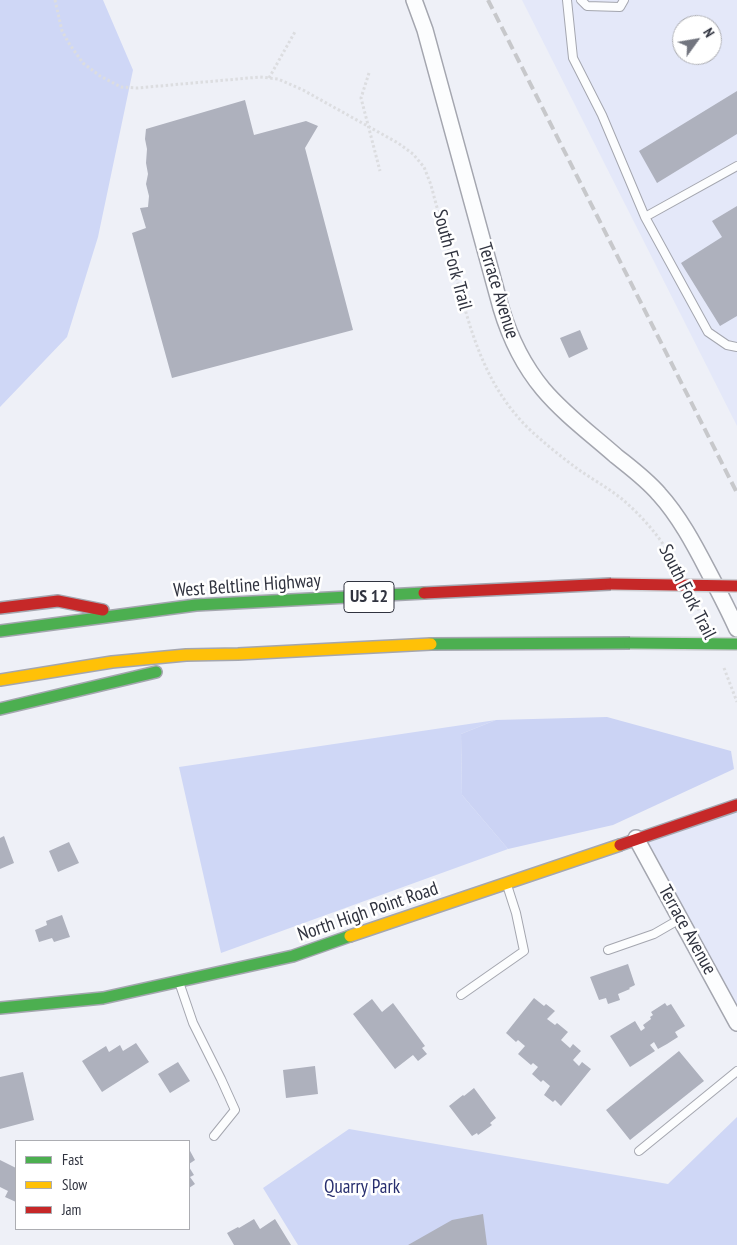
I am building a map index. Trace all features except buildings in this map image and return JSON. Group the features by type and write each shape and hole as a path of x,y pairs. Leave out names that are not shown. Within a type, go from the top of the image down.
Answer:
{"main road":[{"name":"West Beltline Highway","path":"0,631 196,605 611,584 737,586"},
{"path":"0,608 58,601 127,614"},
{"path":"0,680 69,668 193,655 424,644 737,644"},
{"path":"182,666 238,654"},
{"path":"0,709 164,671"},
{"name":"North High Point Road","path":"0,1008 103,998 293,956 737,805"}],"street":[{"name":"Terrace Avenue","path":"414,0 425,30 501,308 516,349 529,371 560,408 643,477 677,516 737,629"},
{"name":"Terrace Avenue","path":"636,838 737,1023"}],"lane":[{"path":"566,0 573,58 602,115 645,217 708,332 727,345 737,347"},
{"path":"581,0 587,6 620,6 624,0"},
{"path":"645,217 737,166"},
{"path":"461,995 524,951 516,913 506,883"},
{"path":"608,950 654,934 680,919"},
{"path":"178,981 193,1024 235,1110 214,1136"},
{"path":"639,1151 737,1071"}],"path":[{"name":"South Fork Trail","path":"55,0 62,31 70,46 83,63 100,76 121,87 137,88 260,78 278,79 303,90 398,143 413,154 424,167 431,185 473,338 493,381 527,427 545,444 620,498 644,520 666,547 678,569"},
{"path":"269,78 296,30"},
{"path":"369,73 361,98 380,171"},
{"name":"South Fork Trail","path":"694,601 706,626"},
{"name":"South Fork Trail","path":"722,663 737,702"}],"shaded area":[{"path":"522,0 737,0 737,426"},
{"path":"607,717 731,751 734,769 613,825 508,849 462,795 461,734 496,720"},
{"path":"737,805 737,1023 636,838"}],"green space":[{"path":"0,0 103,0 133,70 98,237 67,337 0,407"},
{"path":"496,720 461,734 462,795 508,849 221,953 179,767"},
{"name":"Quarry Park","path":"737,1117 737,1245 298,1245 263,1188 349,1129 668,1184"}],"railway":[{"path":"488,0 737,493"}],"traffic: fast":[{"path":"0,631 196,605 424,593"},
{"path":"431,644 630,643"},
{"path":"630,643 737,644"},
{"path":"0,709 156,672"},
{"path":"0,1008 103,998 293,956 350,936"}],"traffic: slow":[{"path":"0,680 112,662 186,655 431,644"},
{"path":"350,936 620,845"}],"traffic: jam":[{"path":"424,593 611,584"},
{"path":"611,584 737,586"},
{"path":"0,608 58,601 103,610"},
{"path":"620,845 737,805"}]}
